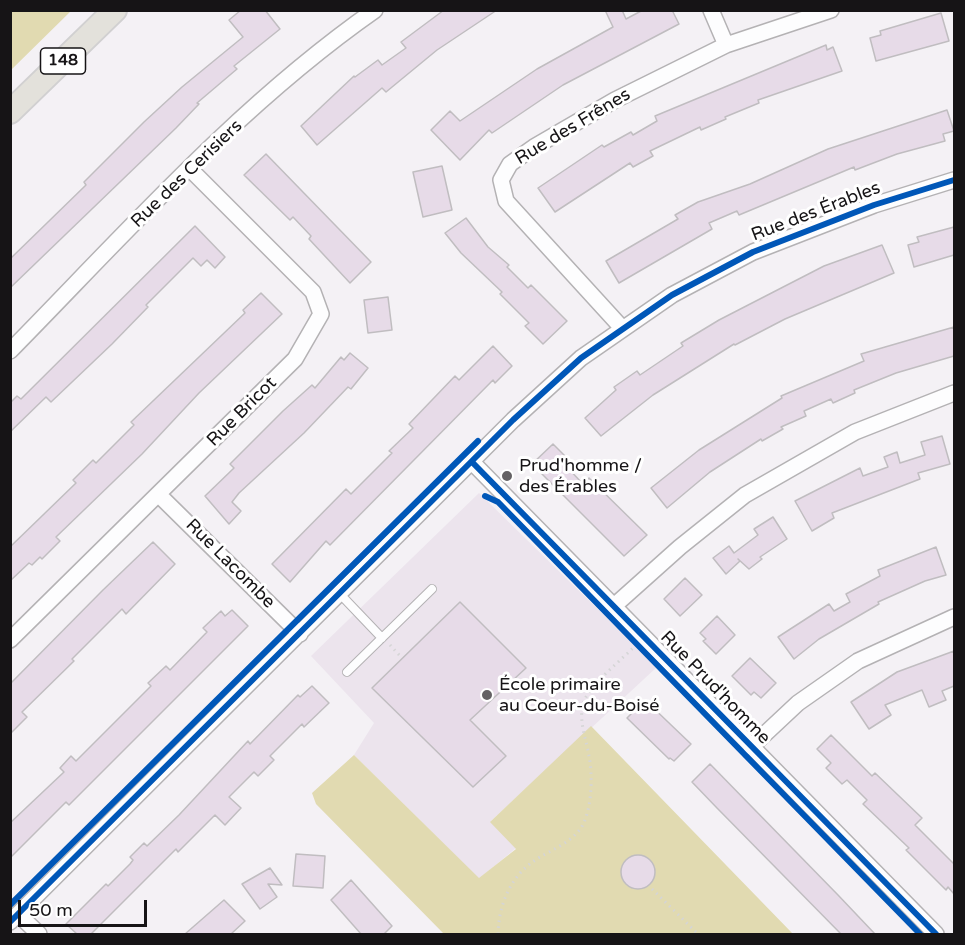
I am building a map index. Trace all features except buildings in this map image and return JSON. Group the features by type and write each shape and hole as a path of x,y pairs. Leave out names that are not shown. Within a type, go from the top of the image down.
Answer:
{"main road":[{"name":"148","path":"10,112 115,10"}],"street":[{"name":"Rue des Cerisiers","path":"10,351 190,169 290,77 375,10"},
{"path":"711,10 726,45"},
{"name":"Rue des Frênes","path":"622,327 506,201 501,180 510,164 534,147 615,99 726,45 831,10"},
{"name":"Rue Bricot","path":"10,640 295,358 321,314 313,292 190,169"},
{"name":"Rue des Érables","path":"15,918 550,385 622,327 672,295 753,252 874,205 954,180"},
{"path":"614,606 680,547 745,495 855,432 954,393"},
{"name":"Rue Prud'homme","path":"472,462 936,934"},
{"name":"Rue Lacombe","path":"159,495 300,634"},
{"path":"751,747 798,703 858,661 954,617"},
{"path":"15,918 39,934"}],"lane":[{"path":"347,672 432,589"},
{"path":"340,594 382,638"}],"path":[{"path":"628,636 643,652"},
{"path":"498,934 499,915 505,894 520,874 536,859 563,845 581,828 589,802 590,759 581,724 585,698 636,645"},
{"path":"391,647 402,658"},
{"path":"652,888 698,934"}],"shaded area":[{"path":"11,10 71,10 71,11 11,70"},
{"name":"École primaire au Coeur‑du‑Boisé","path":"479,493 657,667 491,821 516,848 479,879 354,755 374,723 311,656"},
{"path":"591,726 793,934 444,934 316,804 312,793 354,755 479,878 516,849 490,822"}],"cycle path":[{"path":"10,922 513,420 581,358 672,295 753,252 874,205 954,180"},
{"path":"10,905 478,441"},
{"path":"472,462 936,934"},
{"path":"485,496 498,502 920,934"}],"place":[{"name":"Prud'homme / des Érables","path":"507,476"},
{"name":"École primaire au Coeur‑du‑Boisé","path":"487,695"}]}
